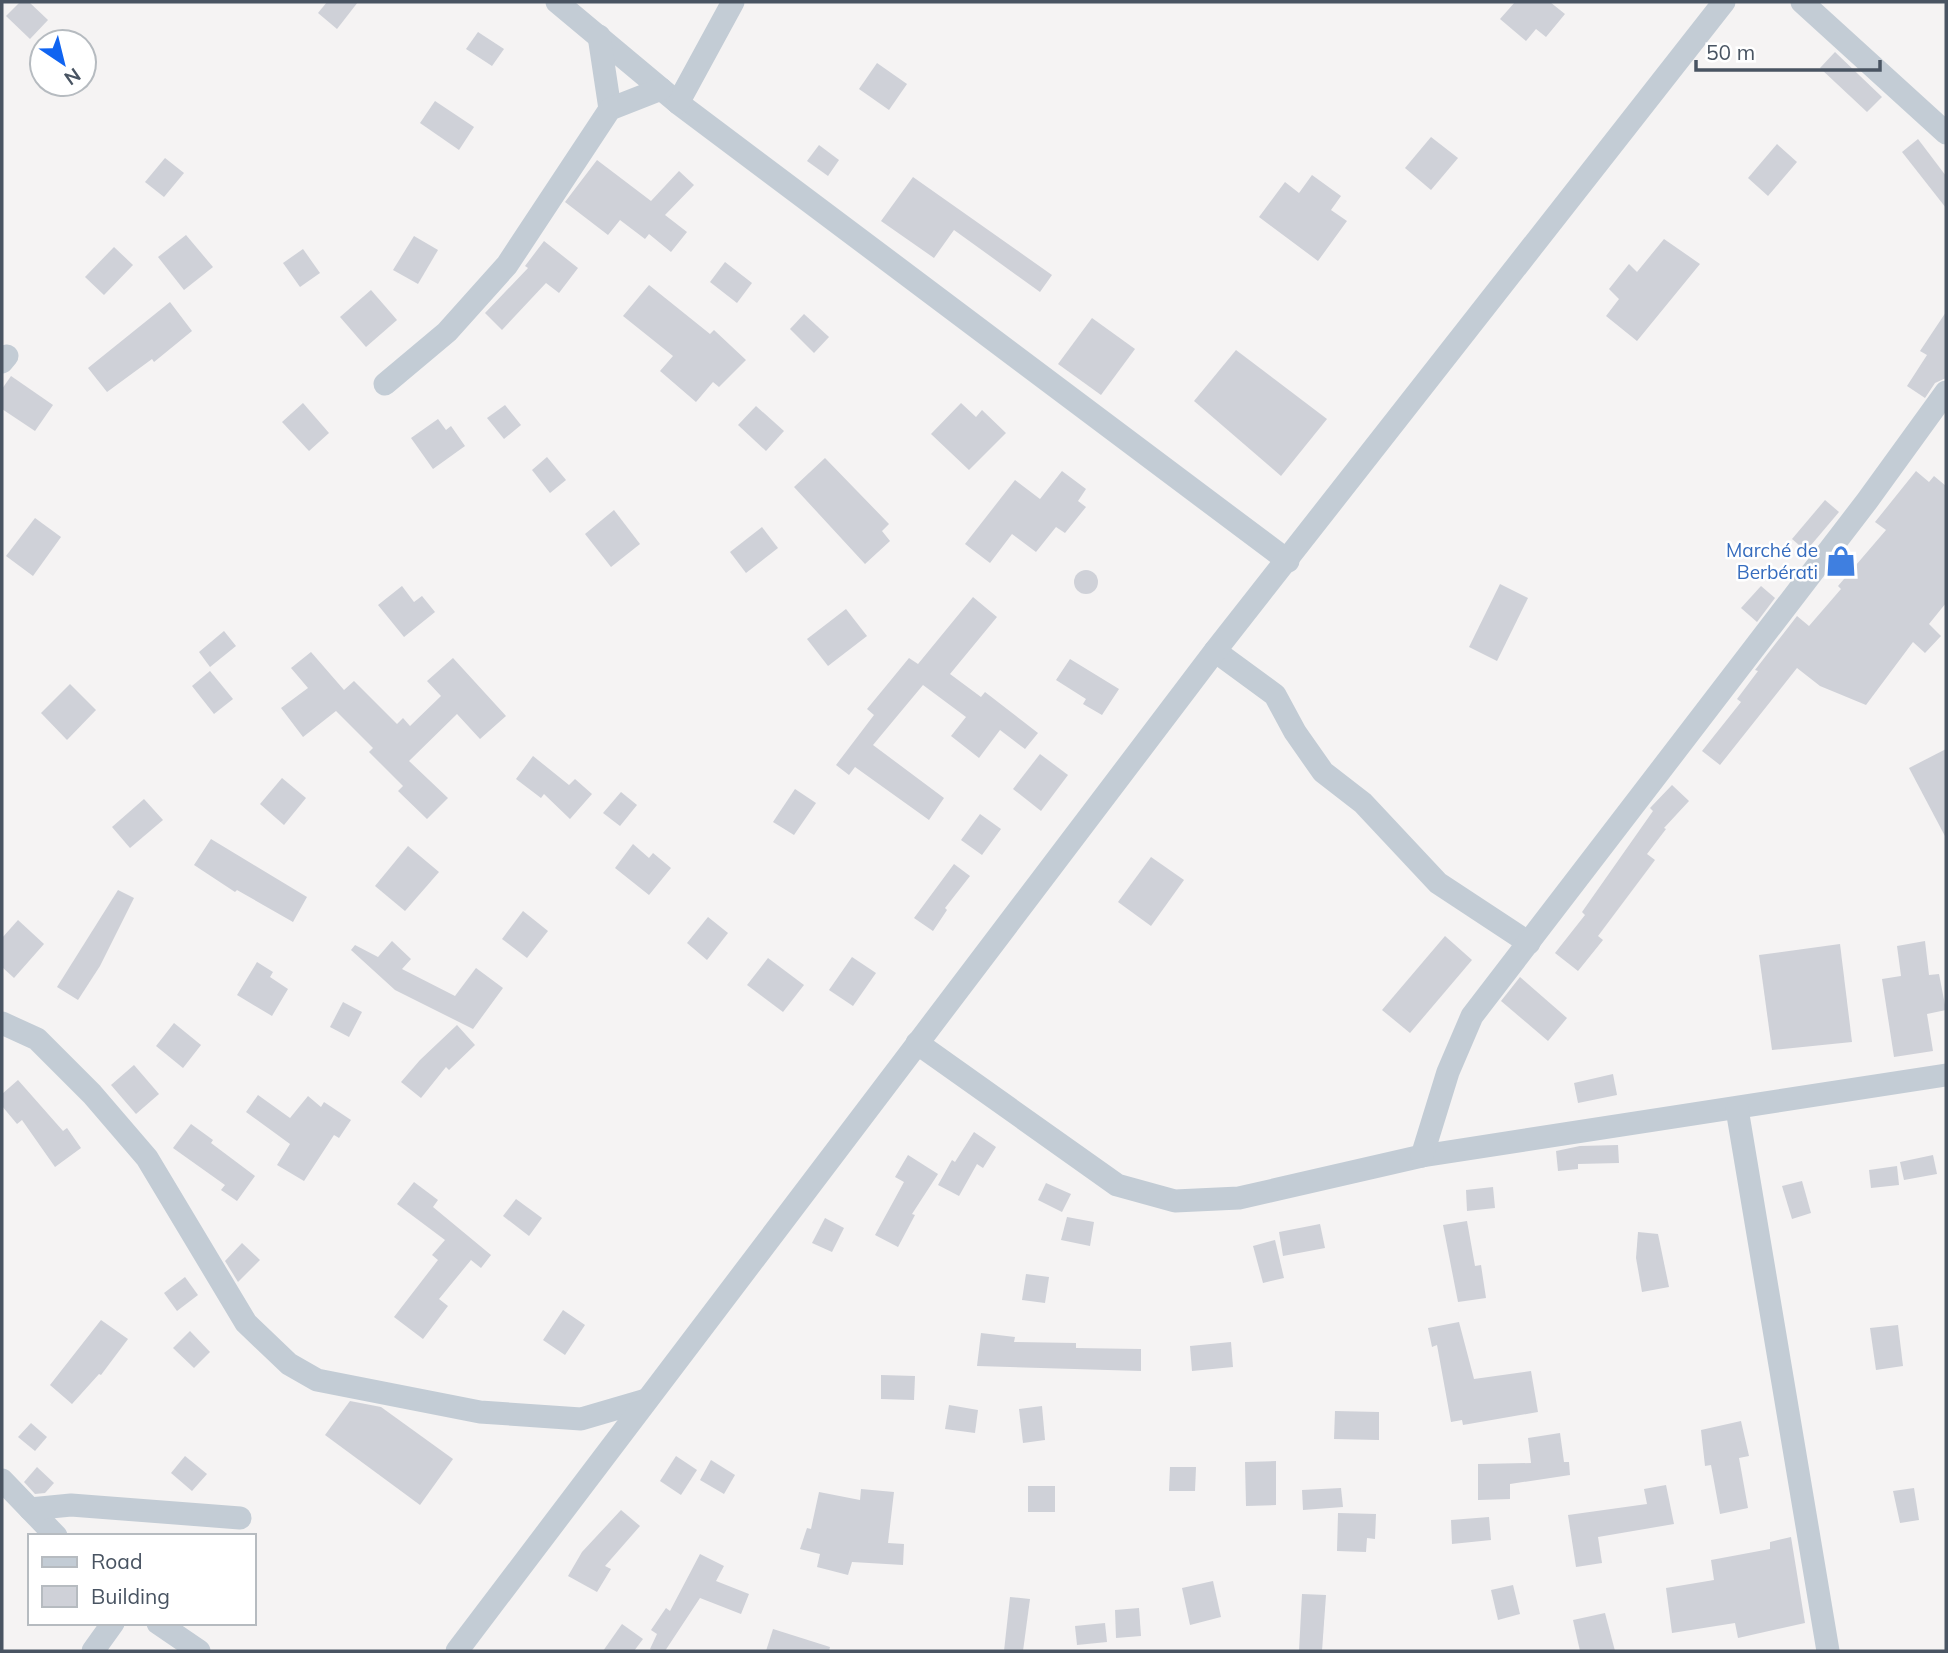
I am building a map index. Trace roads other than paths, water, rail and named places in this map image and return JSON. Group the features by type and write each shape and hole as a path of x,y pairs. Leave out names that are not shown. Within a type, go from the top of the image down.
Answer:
{"street":[{"path":"610,109 669,96 733,2"},
{"path":"457,1651 1216,651 1724,2"},
{"path":"1802,2 1946,133"},
{"path":"563,4 669,96 1288,561"},
{"path":"385,384 447,332 507,265 610,109 599,36"},
{"path":"1422,1156 1448,1072 1472,1016 1867,501 1946,392"},
{"path":"1216,651 1275,695 1295,732 1323,772 1363,803 1438,883 1529,943"},
{"path":"2,1023 37,1040 92,1094 139,1149 177,1205 246,1323 289,1364 317,1380 480,1412 581,1419 646,1400"},
{"path":"917,1043 1117,1185 1175,1201 1239,1198 1422,1156 1946,1075"},
{"path":"1737,1109 1828,1651"},
{"path":"2,1480 54,1534"},
{"path":"30,1509 71,1505 240,1518"},
{"path":"93,1651 112,1625"},
{"path":"161,1625 199,1651"}],"place":[{"name":"Marché de Berbérati","path":"1841,561"}]}
